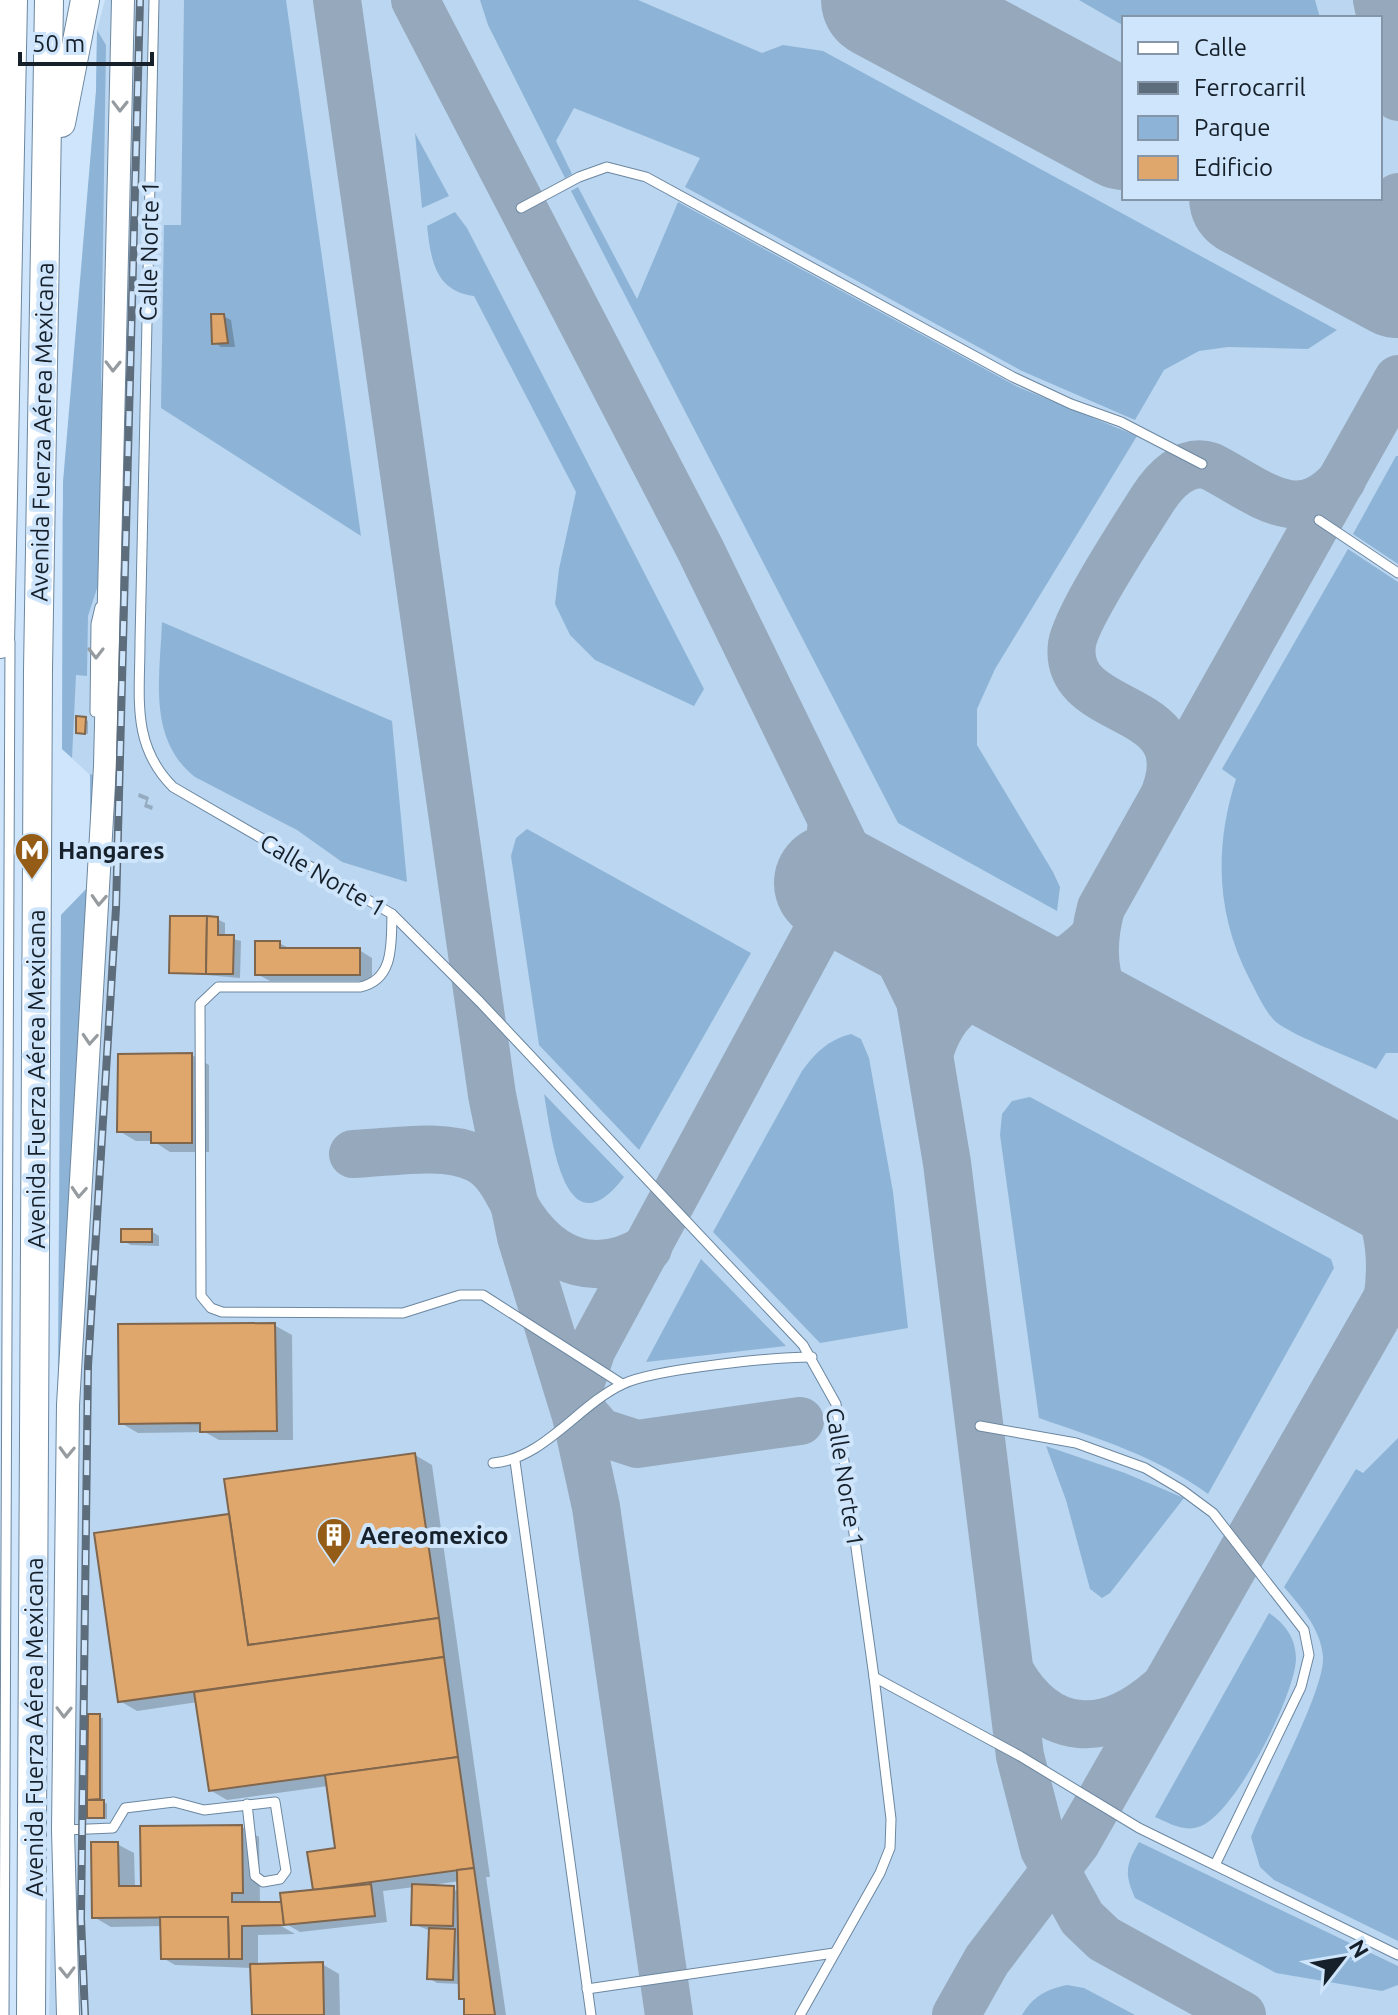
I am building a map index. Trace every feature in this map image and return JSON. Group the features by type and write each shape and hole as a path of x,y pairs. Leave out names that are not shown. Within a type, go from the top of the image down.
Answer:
{"main road":[{"name":"Avenida Fuerza Aérea Mexicana","path":"0,644 4,166 13,0"},
{"name":"Avenida Fuerza Aérea Mexicana","path":"30,2013 37,686 49,0"},
{"path":"45,255 71,61 85,0"},
{"path":"0,106 4,166"}],"street":[{"path":"68,2015 63,1830 70,1336 105,766 123,0"}],"lane":[{"path":"24,30 25,0"},
{"path":"29,471 41,0"},
{"name":"Calle Norte 1","path":"154,0 140,656 144,742 155,769 173,787 392,914 480,1002 812,1357 838,1413 891,1819 890,1848 880,1873 800,2015"},
{"path":"521,208 579,177 607,167 646,177 1013,377 1071,404 1121,422 1202,464"},
{"path":"4,2015 10,635 21,194"},
{"path":"29,487 30,2013"},
{"path":"1319,520 1398,573"},
{"path":"392,914 387,966 373,983 360,987 218,987 200,1004 201,1296 211,1308 222,1312 403,1313 460,1295 483,1295 622,1384"},
{"path":"493,1463 515,1461 622,1384 640,1377 812,1357"},
{"path":"980,1426 1076,1443 1145,1468 1182,1490 1213,1513 1304,1630 1309,1655 1301,1687 1215,1865"},
{"path":"515,1461 591,2015"},
{"path":"874,1677 1020,1756 1139,1828 1398,1955"},
{"path":"63,1830 113,1828 125,1808 174,1802 204,1810 247,1804 271,1801 277,1806 286,1871 280,1879 263,1882 255,1876 247,1804"},
{"path":"587,1989 834,1953"}],"shaded area":[{"path":"105,0 1398,0 1398,2015 49,2015 55,1766 61,915 90,885 90,775 62,749 62,520 96,91 97,30"}],"green space":[{"path":"184,0 286,0 361,536 161,408 164,225 181,225"},
{"path":"480,0 638,0 762,53 783,45 823,51 1337,330 1308,349 1228,347 1199,351 1164,370 1135,420 1022,371 685,187 700,158 574,108 556,141 572,174 565,178 488,25"},
{"path":"1079,0 1315,0 1319,16 1122,16 1122,25"},
{"path":"97,30 106,45 101,376 107,495 106,561 88,616 87,676 76,675 72,758 62,749 63,482 96,91"},
{"path":"415,133 449,196 422,208"},
{"path":"578,187 637,299 678,202 1018,387 1137,436 995,669 977,709 977,745 1053,872 1060,887 1057,911 898,823 571,191"},
{"path":"455,212 467,228 704,689 694,706 595,660 570,635 555,604 559,569 576,492 474,296 451,288 437,272 427,226"},
{"path":"1398,456 1398,564 1353,534"},
{"path":"1348,549 1398,582 1398,1053 1386,1053 1376,1069 1296,1034 1272,1018 1239,956 1230,931 1222,881 1224,830 1236,779 1222,769"},
{"path":"162,622 392,721 407,882 342,862 297,830 195,777 180,762 169,744 160,706"},
{"path":"90,774 102,778 58,1384 61,915 90,885"},
{"path":"527,829 751,953 639,1150 539,1045 511,856 516,838"},
{"path":"851,1034 861,1039 869,1058 893,1192 908,1328 820,1343 713,1232 802,1071 823,1048"},
{"path":"544,1094 624,1177 604,1198 587,1203 574,1196 564,1180 551,1135"},
{"path":"1030,1097 1331,1259 1334,1268 1208,1494 1147,1459 1039,1418 1000,1135 1002,1114 1012,1101"},
{"path":"701,1259 786,1346 646,1362"},
{"path":"1398,1438 1398,1941 1274,1880 1260,1867 1251,1837 1305,1718 1321,1673 1323,1657 1318,1637 1309,1619 1284,1587 1356,1469 1363,1473"},
{"path":"1046,1446 1125,1473 1184,1498 1110,1593 1102,1598 1090,1589 1066,1500"},
{"path":"1269,1613 1288,1632 1296,1658 1286,1698 1261,1751 1230,1799 1215,1817 1201,1826 1183,1828 1155,1817"},
{"path":"1139,1842 1398,1966 1398,1985 1382,1991 1276,1973 1135,1898 1128,1869"},
{"path":"1067,1985 1084,1988 1135,2015 1022,2015 1030,2003 1041,1995"}],"building":[{"path":"211,314 224,314 228,343 212,344"},
{"path":"76,716 86,717 85,734 76,733"},
{"path":"170,916 207,916 206,974 169,973"},
{"path":"207,916 218,917 218,935 234,935 233,974 206,974"},
{"path":"255,941 280,941 280,948 360,948 360,975 255,975"},
{"path":"192,1053 192,1143 151,1143 151,1132 117,1132 118,1054"},
{"path":"121,1229 152,1229 152,1242 121,1242"},
{"path":"275,1323 277,1431 200,1432 200,1423 119,1424 118,1324"},
{"name":"Aereomexico","path":"415,1453 439,1618 248,1645 224,1479"},
{"path":"229,1514 248,1645 439,1618 444,1657 118,1702 94,1533"},
{"path":"444,1657 458,1757 209,1791 194,1692"},
{"path":"88,1714 100,1714 100,1799 87,1800"},
{"path":"458,1757 474,1868 313,1890 307,1852 335,1848 325,1775"},
{"path":"87,1800 104,1800 104,1818 87,1818"},
{"path":"242,1825 243,1893 232,1893 232,1902 282,1902 284,1925 242,1926 242,1959 229,1959 228,1917 92,1918 91,1842 118,1842 119,1886 141,1886 140,1826"},
{"path":"474,1868 495,2015 464,2015 464,1999 459,1999 457,1870"},
{"path":"371,1884 375,1916 284,1925 280,1893"},
{"path":"412,1884 454,1886 453,1926 411,1925"},
{"path":"160,1917 228,1917 229,1959 161,1959"},
{"path":"429,1928 455,1929 453,1980 427,1979"},
{"path":"323,1962 324,2015 252,2015 250,1964"}],"taxiway":[{"path":"337,0 492,1095 521,1237 576,1416 596,1507 669,2015"},
{"path":"415,0 700,549 920,1001 947,1163 1020,1756 1044,1849 1082,1918 1104,1939 1242,2015"},
{"path":"1377,0 1380,16"},
{"path":"1382,23 1398,97"},
{"path":"1306,228 1346,231 1371,226 1391,210 1398,197"},
{"path":"1305,228 1379,272 1398,287"},
{"path":"1164,1061 1127,1030 1104,995 1095,956 1101,908 1398,379"},
{"path":"1166,790 1171,760 1163,739 1148,723 1087,686 1074,669 1072,644 1095,594 1157,493 1184,468 1201,464 1210,466 1261,494 1293,504 1309,503 1325,495 1342,480"},
{"path":"579,1415 580,1385 592,1349 820,927 833,883 831,830"},
{"path":"871,880 926,929 1008,972 1044,971 1065,961 1093,938"},
{"path":"930,1051 939,1029 951,1012 964,1001 979,995 1014,993 1055,1003"},
{"path":"1309,1139 1349,1169 1376,1202 1389,1243 1388,1296"},
{"path":"353,1154 432,1149 476,1158 497,1176 521,1216 547,1246 578,1262 612,1263 648,1248"},
{"path":"956,2015 987,1960 1076,1843 1398,1279"},
{"path":"582,1411 600,1432 637,1444 800,1421"},
{"path":"1011,1673 1043,1710 1061,1720 1080,1724 1119,1717 1160,1691"}],"runway":[{"path":"880,0 1122,130"},
{"path":"1252,200 1398,279"},
{"path":"833,883 1398,1187"}],"railway":[{"path":"85,2015 81,1919 88,1366 116,908 140,0"}],"place":[{"name":"Hangares","path":"32,881"},
{"name":"Aereomexico","path":"334,1566"}]}
